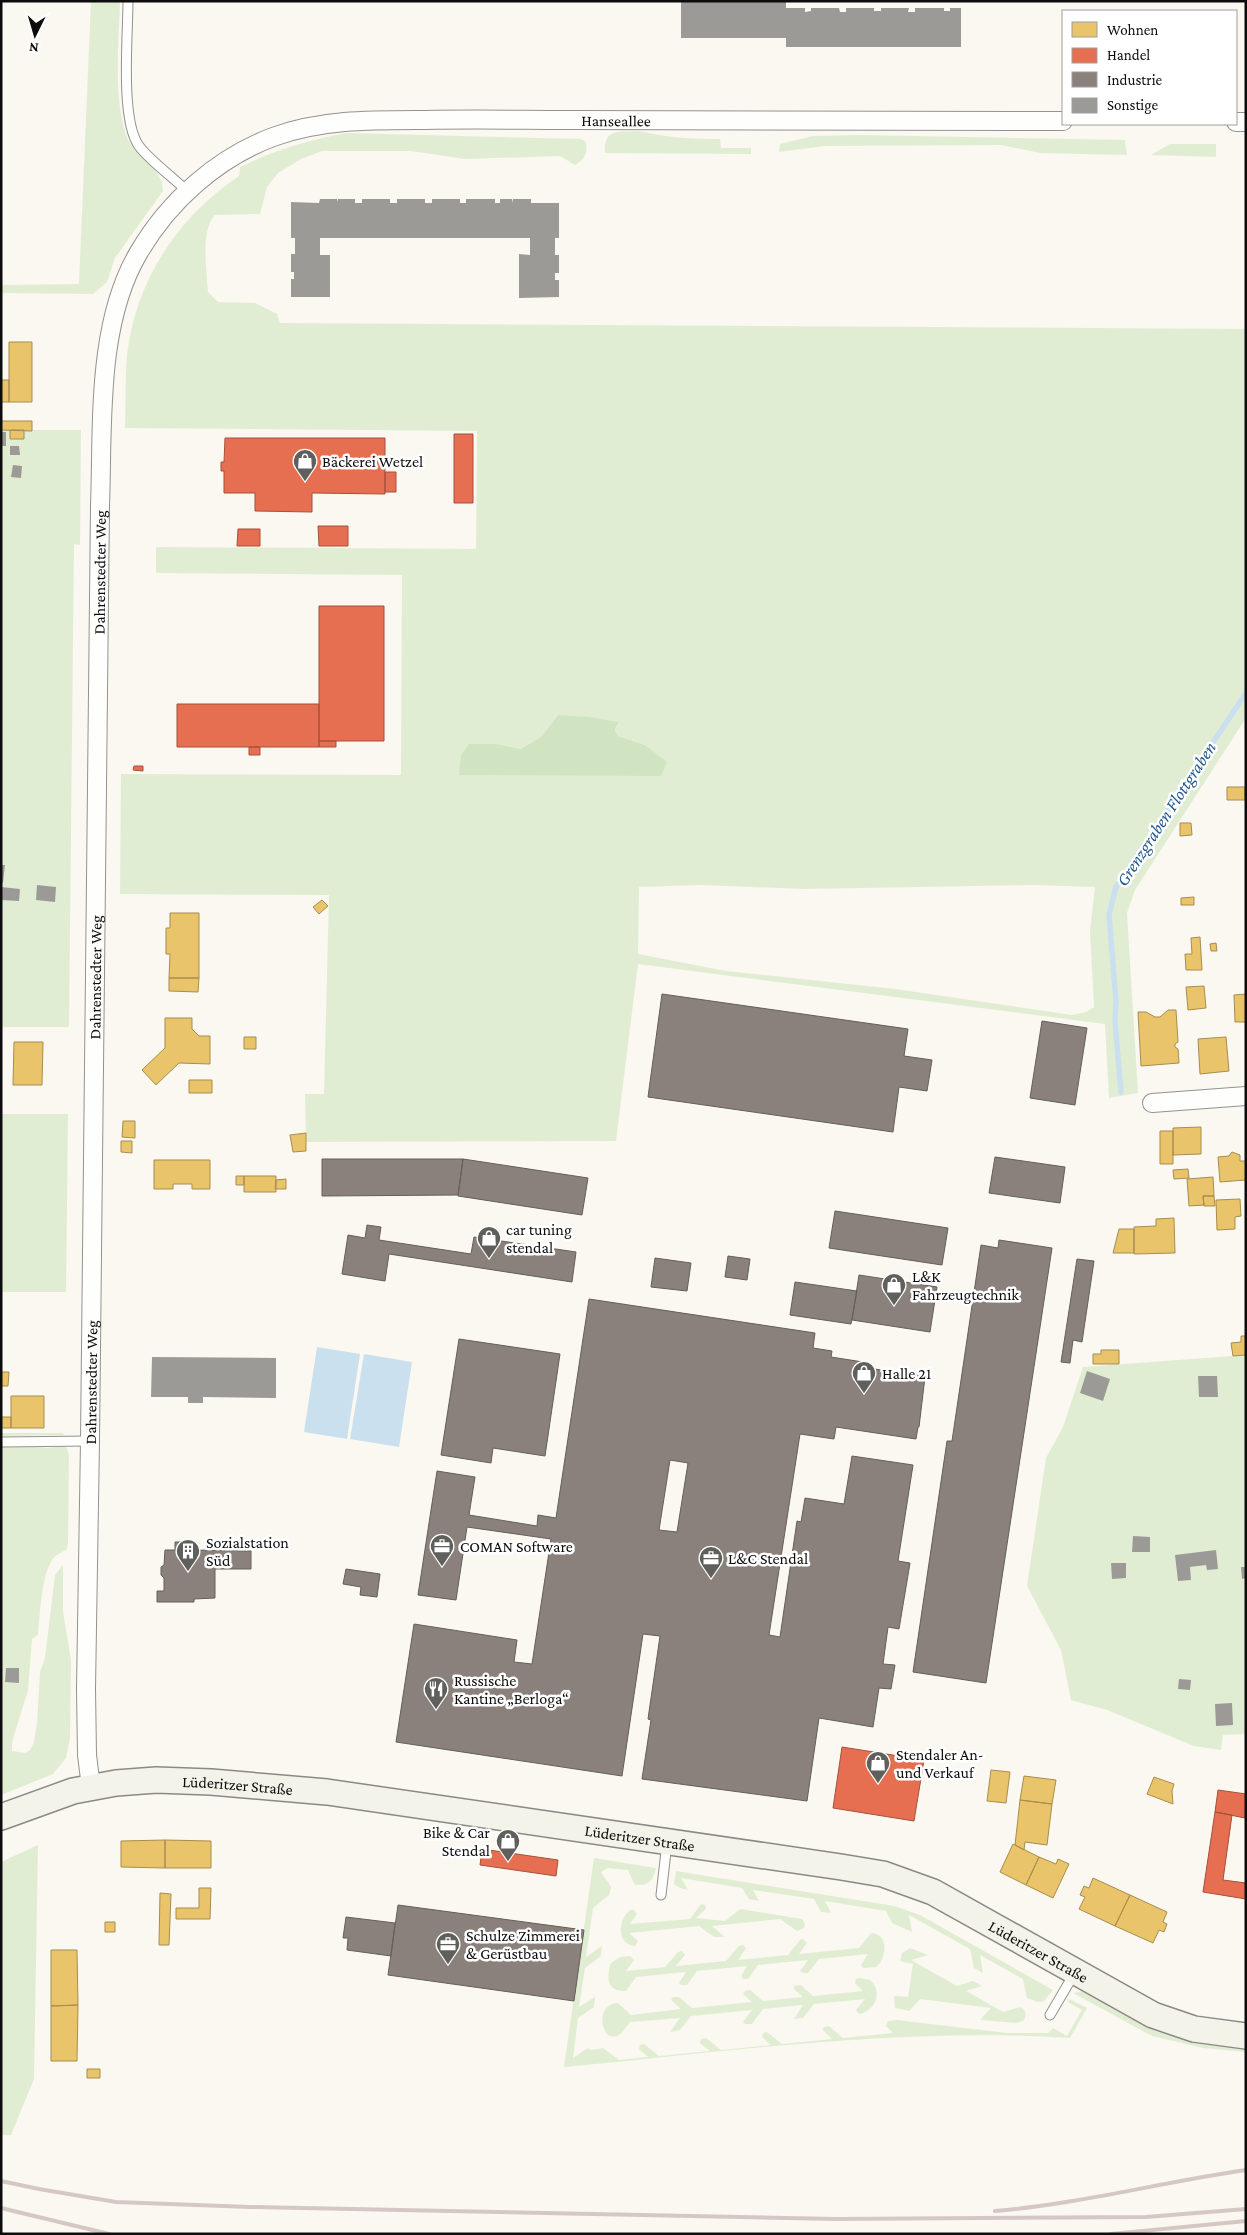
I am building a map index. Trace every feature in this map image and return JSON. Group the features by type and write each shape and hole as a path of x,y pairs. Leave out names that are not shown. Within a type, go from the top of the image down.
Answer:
{"main road":[{"name":"Lüderitzer Straße","path":"1,1817 40,1802 91,1787 156,1780 271,1786 327,1792 884,1874 910,1882 961,1906 1153,2015 1194,2029 1246,2036"}],"street":[{"name":"Hanseallee","path":"187,191 230,158 265,141 321,124 354,121 485,119 1062,121"},
{"name":"Dahrenstedter Weg","path":"91,1787 87,1755 86,1688 100,506 106,370 114,311 128,272 152,233 187,191"},
{"path":"1152,1103 1246,1096"}],"lane":[{"path":"128,1 128,112 132,132 140,147 187,191"},
{"path":"1,1442 90,1441"},
{"path":"661,1895 667,1843"},
{"path":"1050,2015 1076,1972"}],"green space":[{"path":"91,1 120,1 118,86 122,119 130,143 158,175 162,182 163,191 115,258 107,282 93,294 1,293 1,285 79,284"},
{"path":"640,131 680,138 720,139 721,148 751,148 751,154 605,153 605,145 610,135 620,132"},
{"path":"346,133 580,139 585,141 587,149 584,158 575,165 560,156 465,159 411,151 322,151 301,159 278,173 267,187 260,214 215,215 210,222 206,241 208,292 218,302 255,303 277,314 280,323 1246,329 1246,718 1135,890 1127,913 1138,1093 1109,1098 1105,1024 638,964 616,1141 306,1142 305,1094 324,1094 329,895 120,894 121,774 401,775 402,575 156,573 156,547 476,549 477,431 125,428 126,373 132,327 140,301 150,276 163,253 179,231 197,211 239,176 240,167 305,142","holes":["558,715 619,723 615,730 618,736 645,745 461,755 497,744 521,749 542,736","701,885 804,889 1033,885 1095,887 1090,931 1094,1007 1086,1012 1072,1015 895,989 726,971 638,954 639,887"]},
{"path":"861,135 1125,140 1127,155 1040,153 1001,145 825,146 779,152 780,144 813,136"},
{"path":"1170,144 1216,144 1216,157 1151,155"},
{"path":"1,430 81,430 80,545 74,544 69,1027 1,1027"},
{"path":"558,715 589,717 619,722 615,730 618,736 645,745 667,762 661,776 459,775 461,755 469,744 497,744 521,749 542,736"},
{"path":"1,1114 68,1114 66,1292 1,1292"},
{"path":"1246,1355 1246,1734 1223,1735 1221,1750 1194,1746 1107,1710 1071,1700 1061,1650 1027,1586 1046,1458 1063,1427 1083,1367"},
{"path":"1,1433 63,1433 64,1435 1,1436"},
{"path":"1,1445 48,1448 66,1446 69,1455 67,1549 54,1558 45,1576 38,1635 32,1639 28,1690 12,1742 12,1751 26,1753 34,1742 40,1672 45,1658 55,1575 63,1565 63,1612 71,1660 70,1738 66,1758 53,1774 1,1795"},
{"path":"38,1845 34,2079 11,2135 1,2135 1,1862"},
{"path":"594,1858 656,1868 650,1882 644,1885 635,1885 628,1870 608,1868 601,1872 611,1887 609,1895 593,1908 586,1957 602,1946 601,1956 585,1968 579,2007 595,1997 594,2007 578,2018 573,2058 588,2048 591,2050 603,2048 619,2060 648,2057 639,2049 640,2045 644,2044 659,2056 710,2051 700,2043 701,2039 706,2038 721,2050 771,2045 762,2037 763,2033 767,2032 782,2044 832,2039 823,2030 824,2027 829,2026 843,2038 893,2033 886,2026 888,2021 897,2020 1007,2033 1048,2033 1053,2028 1067,2036 1082,2010 1068,2002 1069,1999 1087,2008 1070,2038 1007,2035 880,2038 817,2042 564,2067"},
{"path":"676,1871 894,1906 920,1915 1053,1990 1044,2001 1038,2002 1027,1998 1023,1979 980,1955 983,1973 974,1968 970,1949 909,1915 912,1932 892,1923 886,1911 825,1901 831,1913 821,1912 814,1899 753,1890 759,1901 749,1899 742,1888 681,1878 688,1890 680,1888 674,1884"},
{"path":"701,1904 705,1905 706,1909 696,1918 725,1921 740,1909 802,1919 805,1924 804,1928 797,1931 780,1919 712,1926 725,1937 714,1937 699,1926 629,1933 638,1941 635,1946 625,1941 622,1936 621,1925 630,1910 634,1910 637,1914 630,1924 690,1919"},
{"path":"871,1933 880,1937 884,1944 884,1954 876,1967 863,1968 861,1965 868,1954 819,1959 808,1973 800,1971 808,1960 758,1965 748,1979 743,1979 741,1976 747,1966 697,1971 687,1985 679,1983 686,1972 636,1977 626,1991 620,1991 612,1987 609,1979 611,1963 620,1957 630,1956 634,1960 626,1971 665,1967 678,1952 682,1951 685,1955 676,1966 726,1961 739,1946 743,1945 746,1948 738,1960 788,1955 800,1940 803,1939 807,1943 799,1954 859,1948"},
{"path":"910,1948 928,1955 911,1960 957,1986 973,1981 982,1986 966,1991 1003,2012 1020,2007 1024,2009 1024,2020 1017,2023 980,2020 991,2008 920,1999 909,2011 895,2008 894,1996 908,1997 913,1964 900,1961 902,1953"},
{"path":"856,1979 870,1980 874,1984 877,1995 870,2009 859,2014 856,2010 865,1999 814,2004 803,2018 794,2019 803,2005 763,2009 752,2024 745,2024 743,2022 752,2010 691,2016 680,2030 670,2032 680,2018 630,2022 620,2034 614,2037 607,2034 602,2019 608,2006 618,2003 631,2015 681,2009 671,2000 673,1997 679,1997 692,2008 752,2002 743,1994 745,1991 750,1990 763,2001 803,1997 794,1989 794,1986 801,1985 813,1996 863,1991 855,1983"},
{"path":"1085,1991 1155,2031 1205,2043 1246,2048 1246,2052 1203,2048 1152,2036 1073,1993"}],"water":[{"path":"317,1347 360,1354 347,1439 304,1432"},
{"path":"364,1354 412,1362 399,1447 350,1439"}],"building: Wohnen":[{"path":"9,342 32,342 32,402 9,402"},
{"path":"1,380 9,380 9,402 1,402"},
{"path":"1,421 32,421 32,431 1,430"},
{"path":"10,430 24,430 24,439 10,439"},
{"path":"1227,787 1245,787 1245,800 1227,800"},
{"path":"1180,823 1191,823 1192,835 1180,836"},
{"path":"1194,897 1194,905 1181,905 1181,898"},
{"path":"322,900 328,906 319,914 313,907"},
{"path":"170,913 199,913 199,978 169,978 170,954 166,954 166,928 170,928"},
{"path":"1200,937 1202,970 1186,970 1185,954 1192,954 1191,938"},
{"path":"1216,943 1217,951 1211,951 1210,944"},
{"path":"169,978 199,978 198,992 169,991"},
{"path":"1204,986 1206,1008 1188,1010 1186,987"},
{"path":"1246,994 1246,1022 1235,1022 1234,995"},
{"path":"1168,1010 1176,1010 1178,1042 1175,1044 1175,1047 1178,1049 1179,1063 1141,1066 1138,1012 1146,1012 1155,1017 1160,1017"},
{"path":"165,1018 192,1018 192,1029 199,1036 210,1036 210,1064 179,1063 156,1085 142,1070 165,1048"},
{"path":"244,1037 256,1037 256,1049 244,1049"},
{"path":"1226,1037 1229,1071 1200,1074 1198,1039"},
{"path":"14,1042 43,1042 42,1085 13,1085"},
{"path":"189,1080 212,1080 212,1093 189,1093"},
{"path":"123,1121 135,1121 135,1138 122,1137"},
{"path":"1201,1127 1201,1154 1173,1155 1173,1128"},
{"path":"1160,1131 1173,1131 1173,1164 1160,1164"},
{"path":"306,1133 306,1151 293,1152 290,1135"},
{"path":"121,1141 132,1141 132,1153 121,1152"},
{"path":"1232,1152 1240,1155 1240,1161 1246,1161 1246,1180 1220,1182 1218,1157 1229,1156"},
{"path":"154,1160 210,1160 210,1189 192,1189 192,1184 173,1184 173,1189 154,1189"},
{"path":"1188,1169 1189,1178 1174,1179 1173,1170"},
{"path":"236,1176 244,1176 244,1185 236,1185"},
{"path":"244,1176 276,1176 276,1192 244,1192"},
{"path":"1213,1177 1214,1196 1203,1196 1204,1205 1189,1206 1187,1179"},
{"path":"286,1179 286,1189 275,1189 276,1180"},
{"path":"1203,1196 1214,1196 1215,1206 1204,1206"},
{"path":"1240,1199 1241,1216 1235,1217 1235,1229 1217,1230 1216,1200"},
{"path":"1174,1218 1175,1253 1134,1254 1134,1227 1156,1226 1156,1219"},
{"path":"1119,1229 1134,1229 1134,1253 1113,1253"},
{"path":"1241,1336 1246,1336 1246,1355 1233,1356 1231,1343 1241,1342"},
{"path":"1101,1350 1119,1350 1119,1364 1093,1364 1093,1354 1101,1354"},
{"path":"1,1372 9,1372 8,1386 1,1386"},
{"path":"11,1396 44,1396 44,1428 11,1428"},
{"path":"1,1417 11,1417 11,1428 1,1428"},
{"path":"991,1770 1010,1772 1006,1803 987,1801"},
{"path":"1024,1776 1056,1780 1052,1804 1020,1800"},
{"path":"1154,1777 1174,1784 1172,1791 1173,1804 1147,1794"},
{"path":"1020,1800 1052,1804 1047,1845 1025,1842 1024,1850 1015,1845"},
{"path":"165,1840 211,1841 211,1868 165,1868"},
{"path":"165,1840 165,1868 121,1867 121,1841"},
{"path":"1013,1844 1039,1857 1026,1885 1000,1872"},
{"path":"1039,1857 1056,1864 1058,1859 1069,1864 1053,1898 1026,1885"},
{"path":"1093,1878 1130,1895 1115,1926 1079,1909 1085,1897 1080,1895 1084,1886 1089,1888"},
{"path":"199,1888 211,1888 210,1919 176,1919 176,1908 199,1908"},
{"path":"160,1893 171,1894 169,1945 159,1945"},
{"path":"1130,1895 1167,1912 1163,1922 1167,1924 1164,1932 1159,1930 1153,1943 1115,1926"},
{"path":"105,1922 115,1922 115,1932 105,1932"},
{"path":"51,1950 77,1950 78,2005 51,2006"},
{"path":"78,2005 77,2061 51,2061 51,2006"},
{"path":"87,2069 100,2069 100,2078 87,2078"}],"building: Handel":[{"path":"454,434 473,434 473,503 454,503"},
{"name":"Bäckerei Wetzel","path":"225,438 385,438 385,494 312,493 312,512 255,511 255,493 224,493 224,471 221,471 221,462 224,462"},
{"path":"385,472 396,472 396,492 385,492"},
{"path":"318,526 348,526 348,546 319,546"},
{"path":"238,529 260,529 260,546 237,546"},
{"path":"319,606 384,606 384,741 319,741"},
{"path":"177,704 319,704 319,747 177,747"},
{"path":"319,741 336,741 336,747 319,747"},
{"path":"249,747 260,747 260,755 249,755"},
{"path":"134,766 143,766 143,771 133,770"},
{"name":"Stendaler An- und Verkauf","path":"842,1747 924,1760 914,1821 833,1808"},
{"path":"1218,1790 1246,1794 1245,1818 1215,1812"},
{"path":"1215,1812 1232,1815 1223,1880 1246,1883 1246,1899 1203,1892"},
{"path":"482,1849 558,1860 556,1876 480,1865"}],"building: Industrie":[{"path":"662,994 908,1029 904,1056 932,1060 927,1091 899,1087 893,1132 648,1097"},
{"path":"1042,1021 1087,1028 1075,1105 1030,1098"},
{"path":"995,1157 1065,1167 1060,1203 989,1193"},
{"path":"322,1159 463,1159 458,1195 322,1196"},
{"path":"463,1159 588,1178 582,1215 458,1196"},
{"path":"835,1211 948,1228 942,1265 829,1248"},
{"path":"367,1225 381,1227 379,1240 471,1254 474,1237 576,1252 572,1282 389,1254 385,1281 342,1274 348,1235 365,1238"},
{"path":"999,1240 1052,1248 986,1683 913,1672 947,1441 952,1441 981,1245 998,1248"},
{"path":"728,1256 750,1259 747,1280 725,1277"},
{"path":"655,1258 691,1263 687,1291 651,1287"},
{"path":"1077,1259 1094,1261 1082,1342 1073,1340 1070,1363 1061,1362"},
{"path":"859,1275 937,1287 930,1332 852,1320"},
{"path":"795,1282 857,1291 851,1324 790,1315"},
{"path":"589,1299 815,1333 813,1348 832,1351 831,1357 863,1362 862,1367 925,1377 916,1439 836,1427 834,1439 800,1434 769,1635 780,1637 797,1521 801,1522 805,1498 844,1504 852,1456 913,1465 898,1561 910,1563 899,1629 888,1627 883,1664 895,1665 891,1689 879,1688 873,1727 819,1718 807,1801 642,1779 651,1720 648,1719 660,1636 643,1634 622,1776 396,1742 414,1624 517,1640 514,1662 532,1664 551,1539 467,1527 456,1600 418,1595 437,1471 475,1477 469,1515 537,1526 538,1515 556,1518","holes":["670,1460 688,1463 677,1532 659,1530"]},
{"path":"459,1339 560,1354 545,1456 493,1448 491,1463 441,1455"},
{"name":"Sozialstation Süd","path":"175,1542 192,1542 192,1550 251,1551 251,1569 215,1569 215,1598 194,1599 194,1602 157,1602 157,1591 164,1591 164,1578 161,1575 161,1567 164,1565 165,1550 175,1550"},
{"path":"346,1569 380,1574 377,1597 360,1595 361,1587 343,1584"},
{"path":"398,1905 584,1930 574,2001 388,1975"},
{"path":"346,1917 395,1923 391,1956 347,1950 348,1938 343,1938"}],"building: Sonstige":[{"path":"681,1 786,1 786,8 805,8 805,12 811,11 811,8 839,8 840,12 846,12 846,8 874,8 874,11 881,11 881,8 909,8 908,12 915,12 915,8 944,8 944,11 950,11 950,8 961,8 961,47 786,47 786,38 681,38"},
{"path":"320,199 337,199 338,202 338,199 355,199 355,203 362,203 362,199 390,199 390,203 397,203 397,199 425,199 425,203 432,203 432,199 460,199 460,203 466,203 466,199 495,199 495,203 500,203 500,199 512,199 512,203 513,199 531,199 531,203 559,203 559,238 555,238 555,255 559,255 559,273 555,273 555,280 559,280 559,297 519,298 519,254 530,255 530,238 320,238 320,255 330,255 330,297 291,297 291,279 294,279 294,272 291,272 291,254 295,254 295,238 291,238 291,202 319,203"},
{"path":"1,432 6,432 6,446 1,446"},
{"path":"10,446 19,446 20,455 10,455"},
{"path":"13,465 22,466 21,478 11,477"},
{"path":"1,865 5,865 3,883 1,882"},
{"path":"37,885 56,887 55,902 36,900"},
{"path":"1,887 20,889 19,901 1,900"},
{"path":"152,1357 276,1358 276,1398 203,1397 203,1403 188,1403 188,1397 151,1397"},
{"path":"1087,1371 1110,1379 1103,1401 1080,1393"},
{"path":"1198,1376 1217,1376 1218,1397 1199,1397"},
{"path":"1133,1536 1150,1537 1150,1552 1132,1552"},
{"path":"1216,1550 1218,1569 1207,1570 1206,1565 1190,1567 1191,1580 1178,1581 1175,1555"},
{"path":"1111,1563 1126,1563 1126,1578 1112,1579"},
{"path":"1241,1567 1246,1567 1246,1578 1242,1579"},
{"path":"6,1668 19,1668 19,1683 5,1682"},
{"path":"1179,1679 1191,1680 1190,1690 1178,1689"},
{"path":"1232,1703 1233,1725 1216,1726 1215,1704"}],"waterway":[{"name":"Grenzgraben Flottgraben","path":"1121,1092 1109,915 1116,887 1246,693"}],"railway":[{"path":"995,2211 1090,2198 1246,2170"},
{"path":"1,2181 116,2202 250,2207 835,2219 1146,2217 1246,2209"},
{"path":"1,2208 109,2234"},
{"path":"1111,2234 1246,2221"}],"place":[{"name":"Bäckerei Wetzel","path":"305,482"},
{"name":"car tuning stendal","path":"489,1259"},
{"name":"L&K Fahrzeugtechnik","path":"894,1306"},
{"name":"Halle 21","path":"864,1394"},
{"name":"COMAN Software","path":"442,1567"},
{"name":"Sozialstation Süd","path":"188,1572"},
{"name":"L&C Stendal","path":"711,1579"},
{"name":"Russische Kantine „Berloga“","path":"436,1710"},
{"name":"Stendaler An- und Verkauf","path":"878,1784"},
{"name":"Bike & Car Stendal","path":"508,1862"},
{"name":"Schulze Zimmerei & Gerüstbau","path":"448,1965"}]}
